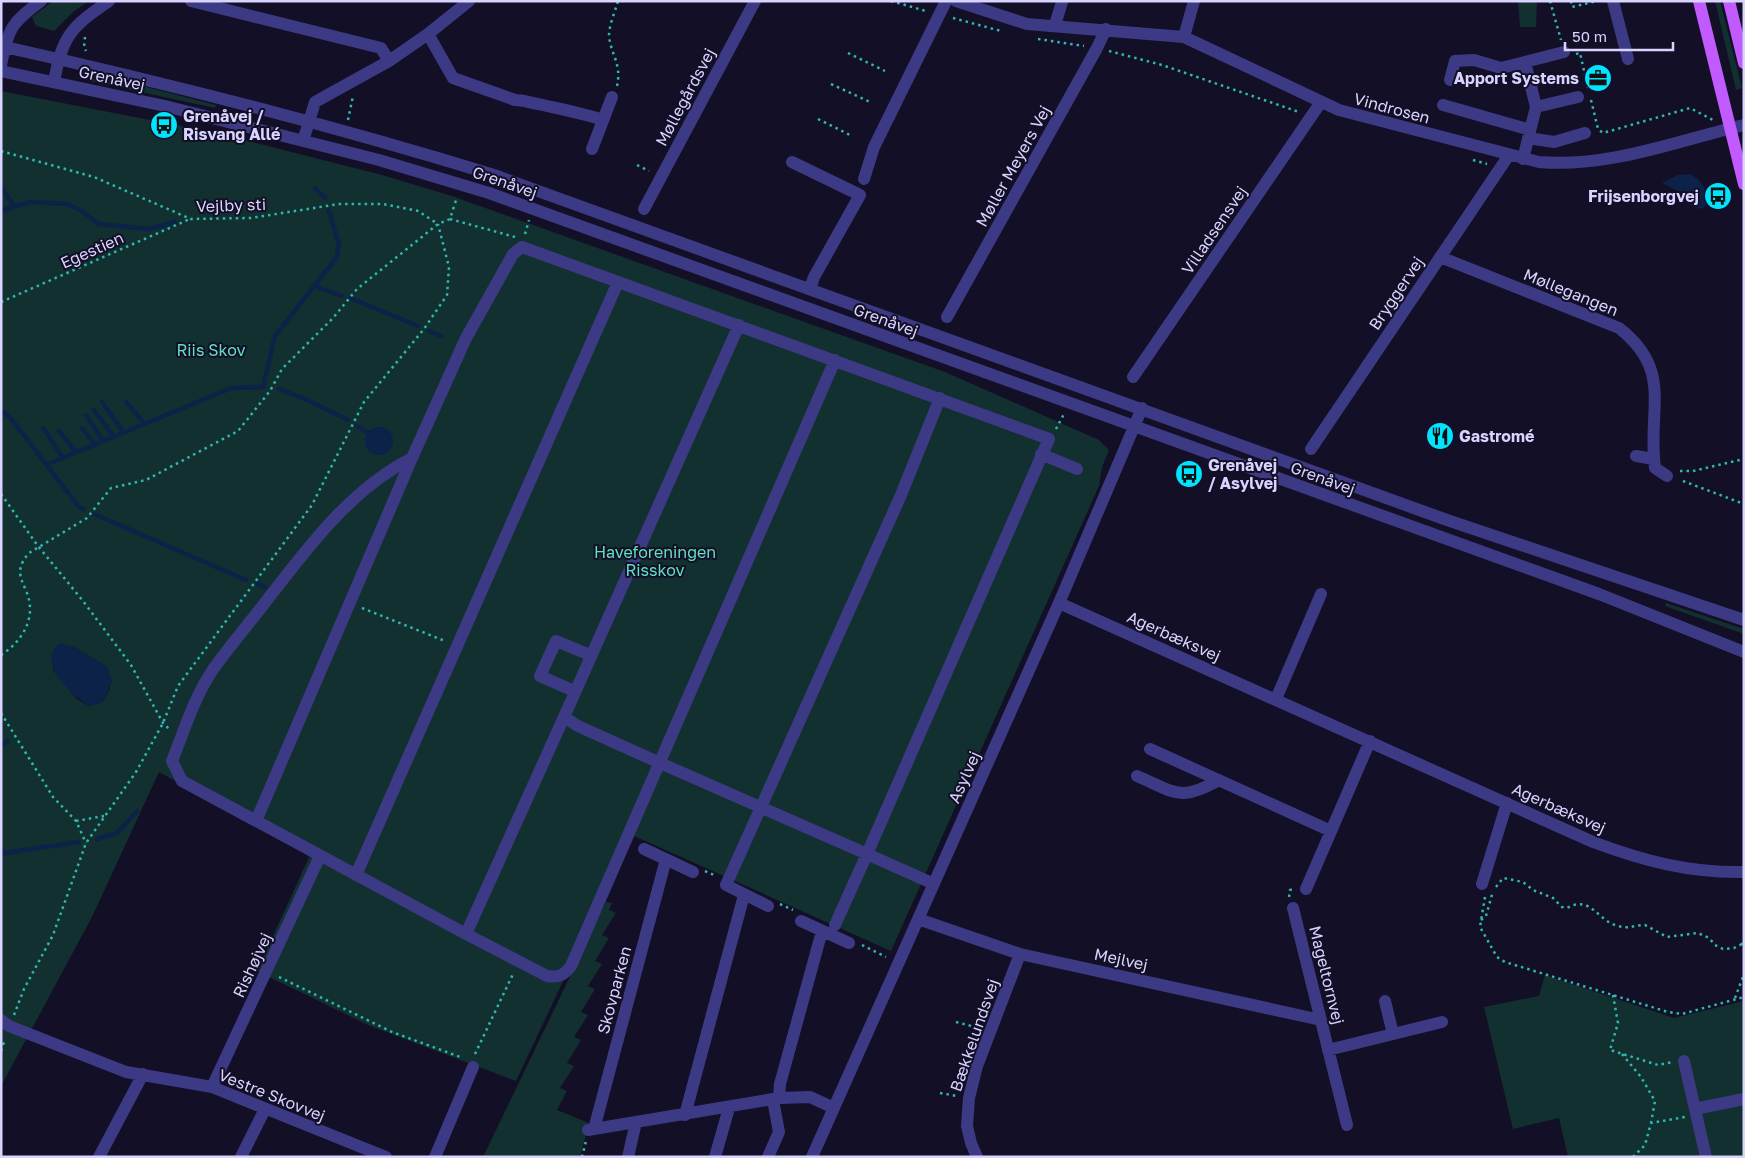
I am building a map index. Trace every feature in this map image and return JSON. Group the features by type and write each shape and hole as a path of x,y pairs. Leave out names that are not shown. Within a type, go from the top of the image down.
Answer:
{"main road":[{"path":"1699,1 1744,184"},
{"path":"1729,1 1744,63"}],"street":[{"path":"1,65 3,47 9,30 14,23 41,1"},
{"path":"54,82 61,47 70,32 83,19 109,1"},
{"path":"191,1 381,48 389,61"},
{"path":"303,141 315,102 389,61 428,34 469,1"},
{"name":"Møllegårdsvej","path":"644,209 755,1"},
{"path":"864,179 874,146 946,1"},
{"name":"Vindrosen","path":"956,1 993,7 1027,24 1106,29 1184,37 1339,110 1523,158 1563,164 1621,158 1730,128"},
{"path":"1184,37 1194,1"},
{"path":"1613,1 1628,59"},
{"path":"1055,25 1062,2"},
{"name":"Møller Meyers Vej","path":"947,317 1106,29"},
{"path":"428,34 453,78 515,100 525,100 566,111 575,110 603,120"},
{"name":"Grenåvej","path":"3,47 92,66 345,131 494,175 1490,535 1744,620"},
{"path":"1450,80 1455,61 1474,60 1502,68 1564,52"},
{"path":"1523,158 1536,107 1525,62"},
{"name":"Grenåvej","path":"1,71 165,106 462,184 1599,594 1744,652"},
{"path":"592,149 612,97"},
{"path":"1536,107 1578,97"},
{"name":"Villadsensvej","path":"1133,377 1321,102"},
{"path":"1443,105 1554,142 1585,133"},
{"path":"1730,128 1744,125"},
{"name":"Bryggervej","path":"1311,449 1509,155"},
{"path":"792,162 860,195 814,277 810,289"},
{"path":"256,820 412,458 466,338 513,254 522,247 1048,439 835,925"},
{"name":"Møllegangen","path":"1440,257 1611,325 1634,340 1649,361 1654,383 1654,459"},
{"path":"356,875 618,282"},
{"path":"466,934 739,325"},
{"path":"412,458 395,467 355,497 316,537 212,671 189,716 172,761 182,781 466,934 547,976 556,977 565,974 571,966 835,360"},
{"path":"768,906 726,885 762,809 901,495 940,398"},
{"name":"Asylvej","path":"812,1157 1059,603 1142,408"},
{"path":"1042,454 1077,469"},
{"path":"1636,456 1654,459 1655,468 1672,473"},
{"path":"1276,699 1321,594"},
{"name":"Agerbæksvej","path":"1059,603 1593,842 1639,859 1685,869 1744,872"},
{"path":"574,690 540,676 556,641 590,655"},
{"path":"564,717 578,726 934,884"},
{"path":"1306,889 1370,741"},
{"path":"1150,749 1331,831"},
{"path":"1138,776 1172,792 1190,795 1219,780"},
{"path":"1482,884 1507,804"},
{"path":"644,849 693,872"},
{"name":"Rishøjvej","path":"212,1087 320,856"},
{"name":"Skovparken","path":"666,859 591,1130 776,1099 810,1097 834,1108"},
{"path":"684,1115 744,895"},
{"name":"Mageltornvej","path":"1293,908 1347,1125"},
{"name":"Mejlvej","path":"918,919 1020,954 1321,1020"},
{"path":"801,920 849,943"},
{"path":"768,1157 779,1132 776,1099 822,931"},
{"name":"Bækkelundsvej","path":"977,1157 971,1143 968,1126 969,1098 990,1031 1020,954"},
{"path":"1385,1001 1393,1034"},
{"name":"Vestre Skovvej","path":"1,1020 9,1026 126,1072 212,1087 386,1157"},
{"name":"Mageltornvej","path":"1328,1050 1442,1022"},
{"path":"1684,1060 1706,1157"},
{"path":"435,1157 473,1067"},
{"path":"99,1157 143,1074"},
{"path":"1696,1112 1744,1099"},
{"path":"715,1157 729,1108"},
{"path":"241,1157 265,1109"},
{"path":"628,1157 636,1122"}],"path":[{"path":"612,97 618,84 619,67 609,30 618,1"},
{"path":"1550,1 1558,27"},
{"path":"1571,1 1572,7 1597,1"},
{"path":"87,28 84,46 92,66"},
{"path":"848,53 885,71"},
{"path":"1580,53 1598,129 1603,133 1690,108 1730,128"},
{"path":"345,131 357,79"},
{"path":"831,84 870,102"},
{"path":"818,119 852,136"},
{"name":"Vejlby sti","path":"1,151 94,176 191,218 251,218 339,204 383,204 418,210 438,224"},
{"path":"450,219 462,184"},
{"path":"1,655 13,647 25,629 30,606 20,571 23,560 38,546 87,518 111,488 146,480 238,431 270,391 282,369 333,318 357,289 438,224 450,219 523,240 532,209"},
{"name":"Egestien","path":"1,302 191,218"},
{"path":"1048,439 1070,404"},
{"path":"1672,473 1693,471 1744,459"},
{"path":"1683,481 1744,504"},
{"path":"1,494 38,546 83,601 131,665 163,723 180,740"},
{"path":"349,603 458,646"},
{"path":"1,712 53,797 76,821 86,843"},
{"path":"76,821 105,816"},
{"path":"693,872 699,868 723,879 726,885"},
{"path":"1480,921 1486,916 1494,890 1504,878 1513,878 1553,898 1562,907 1587,905 1614,925 1630,929 1645,925 1668,937 1698,933 1709,938 1723,949 1734,948 1742,943 1744,948"},
{"path":"1482,884 1486,895 1480,927 1497,957 1505,962 1668,1012 1682,1014 1744,996"},
{"path":"768,906 777,903 798,913 801,920"},
{"path":"849,943 856,942 882,954 898,965"},
{"path":"267,971 392,1032 472,1060 519,961"},
{"path":"1735,998 1744,974"},
{"path":"1613,995 1618,1023 1610,1050 1658,1064 1684,1060"},
{"path":"956,1022 990,1031"},
{"path":"1621,1053 1642,1077 1655,1102 1644,1145 1633,1157"},
{"path":"940,1093 969,1098"},
{"path":"1650,1124 1696,1112"}],"green space":[{"path":"53,1 89,1 73,12 54,31 36,26 32,17"},
{"path":"1518,1 1537,1 1536,27 1520,27"},
{"path":"1715,1 1720,1 1742,88 1736,90"},
{"path":"92,73 216,105 215,108 90,81"},
{"name":"Haveforeningen Risskov","path":"1,91 217,133 382,175 452,196 945,372 1099,440 1109,450 1102,467 1099,486 891,951 632,835 516,1081 368,1025 257,971 310,855 159,772 92,917 1,1086","holes":["74,647 107,667 110,688 103,702 89,706 77,699 53,670"]},
{"path":"1666,603 1744,629 1744,634 1665,606"},
{"path":"606,902 612,903 609,910 616,913 602,935 609,938 595,961 602,964 588,986 595,989 581,1012 588,1015 574,1037 581,1040 567,1063 574,1066 560,1088 567,1091 557,1110 589,1123 580,1157 483,1157"},
{"path":"1545,975 1674,1018 1744,1001 1744,1157 1568,1157 1559,1118 1513,1129 1484,1007 1539,996"}],"water":[{"path":"1690,174 1701,183 1707,195 1707,205 1702,209 1693,207 1682,193 1662,183 1678,175"},
{"path":"379,427 389,431 393,441 389,451 379,455 369,451 365,441 369,431"},
{"path":"60,643 74,647 107,667 112,681 103,702 89,706 73,694 58,678 51,659 53,651"}],"waterway":[{"path":"1,187 14,206"},
{"path":"315,188 325,198"},
{"path":"1,211 30,202 68,204 82,211 98,224 148,229 175,222"},
{"path":"263,387 275,336 337,257 339,245 329,211"},
{"path":"314,286 342,296"},
{"path":"350,298 418,326"},
{"path":"429,331 441,336"},
{"path":"48,464 231,388 264,387"},
{"path":"279,389 305,399 348,420"},
{"path":"102,402 124,433"},
{"path":"126,402 145,424"},
{"path":"94,410 114,437"},
{"path":"1,411 9,416 79,507 84,509"},
{"path":"86,415 103,441"},
{"path":"357,426 368,433"},
{"path":"43,428 63,458"},
{"path":"82,428 95,445"},
{"path":"59,431 76,452"},
{"path":"94,514 246,580"},
{"path":"258,584 265,587"},
{"path":"1,745 8,741"},
{"path":"97,839 117,833 137,811"},
{"path":"1,850 4,853 79,842"}],"place":[{"name":"Apport Systems","path":"1598,78"},
{"name":"Grenåvej / Risvang Allé","path":"164,125"},
{"name":"Frijsenborgvej","path":"1718,196"},
{"name":"Gastromé","path":"1440,436"},
{"name":"Grenåvej / Asylvej","path":"1189,474"}],"park label":[{"name":"Riis Skov","path":"211,350"}]}
